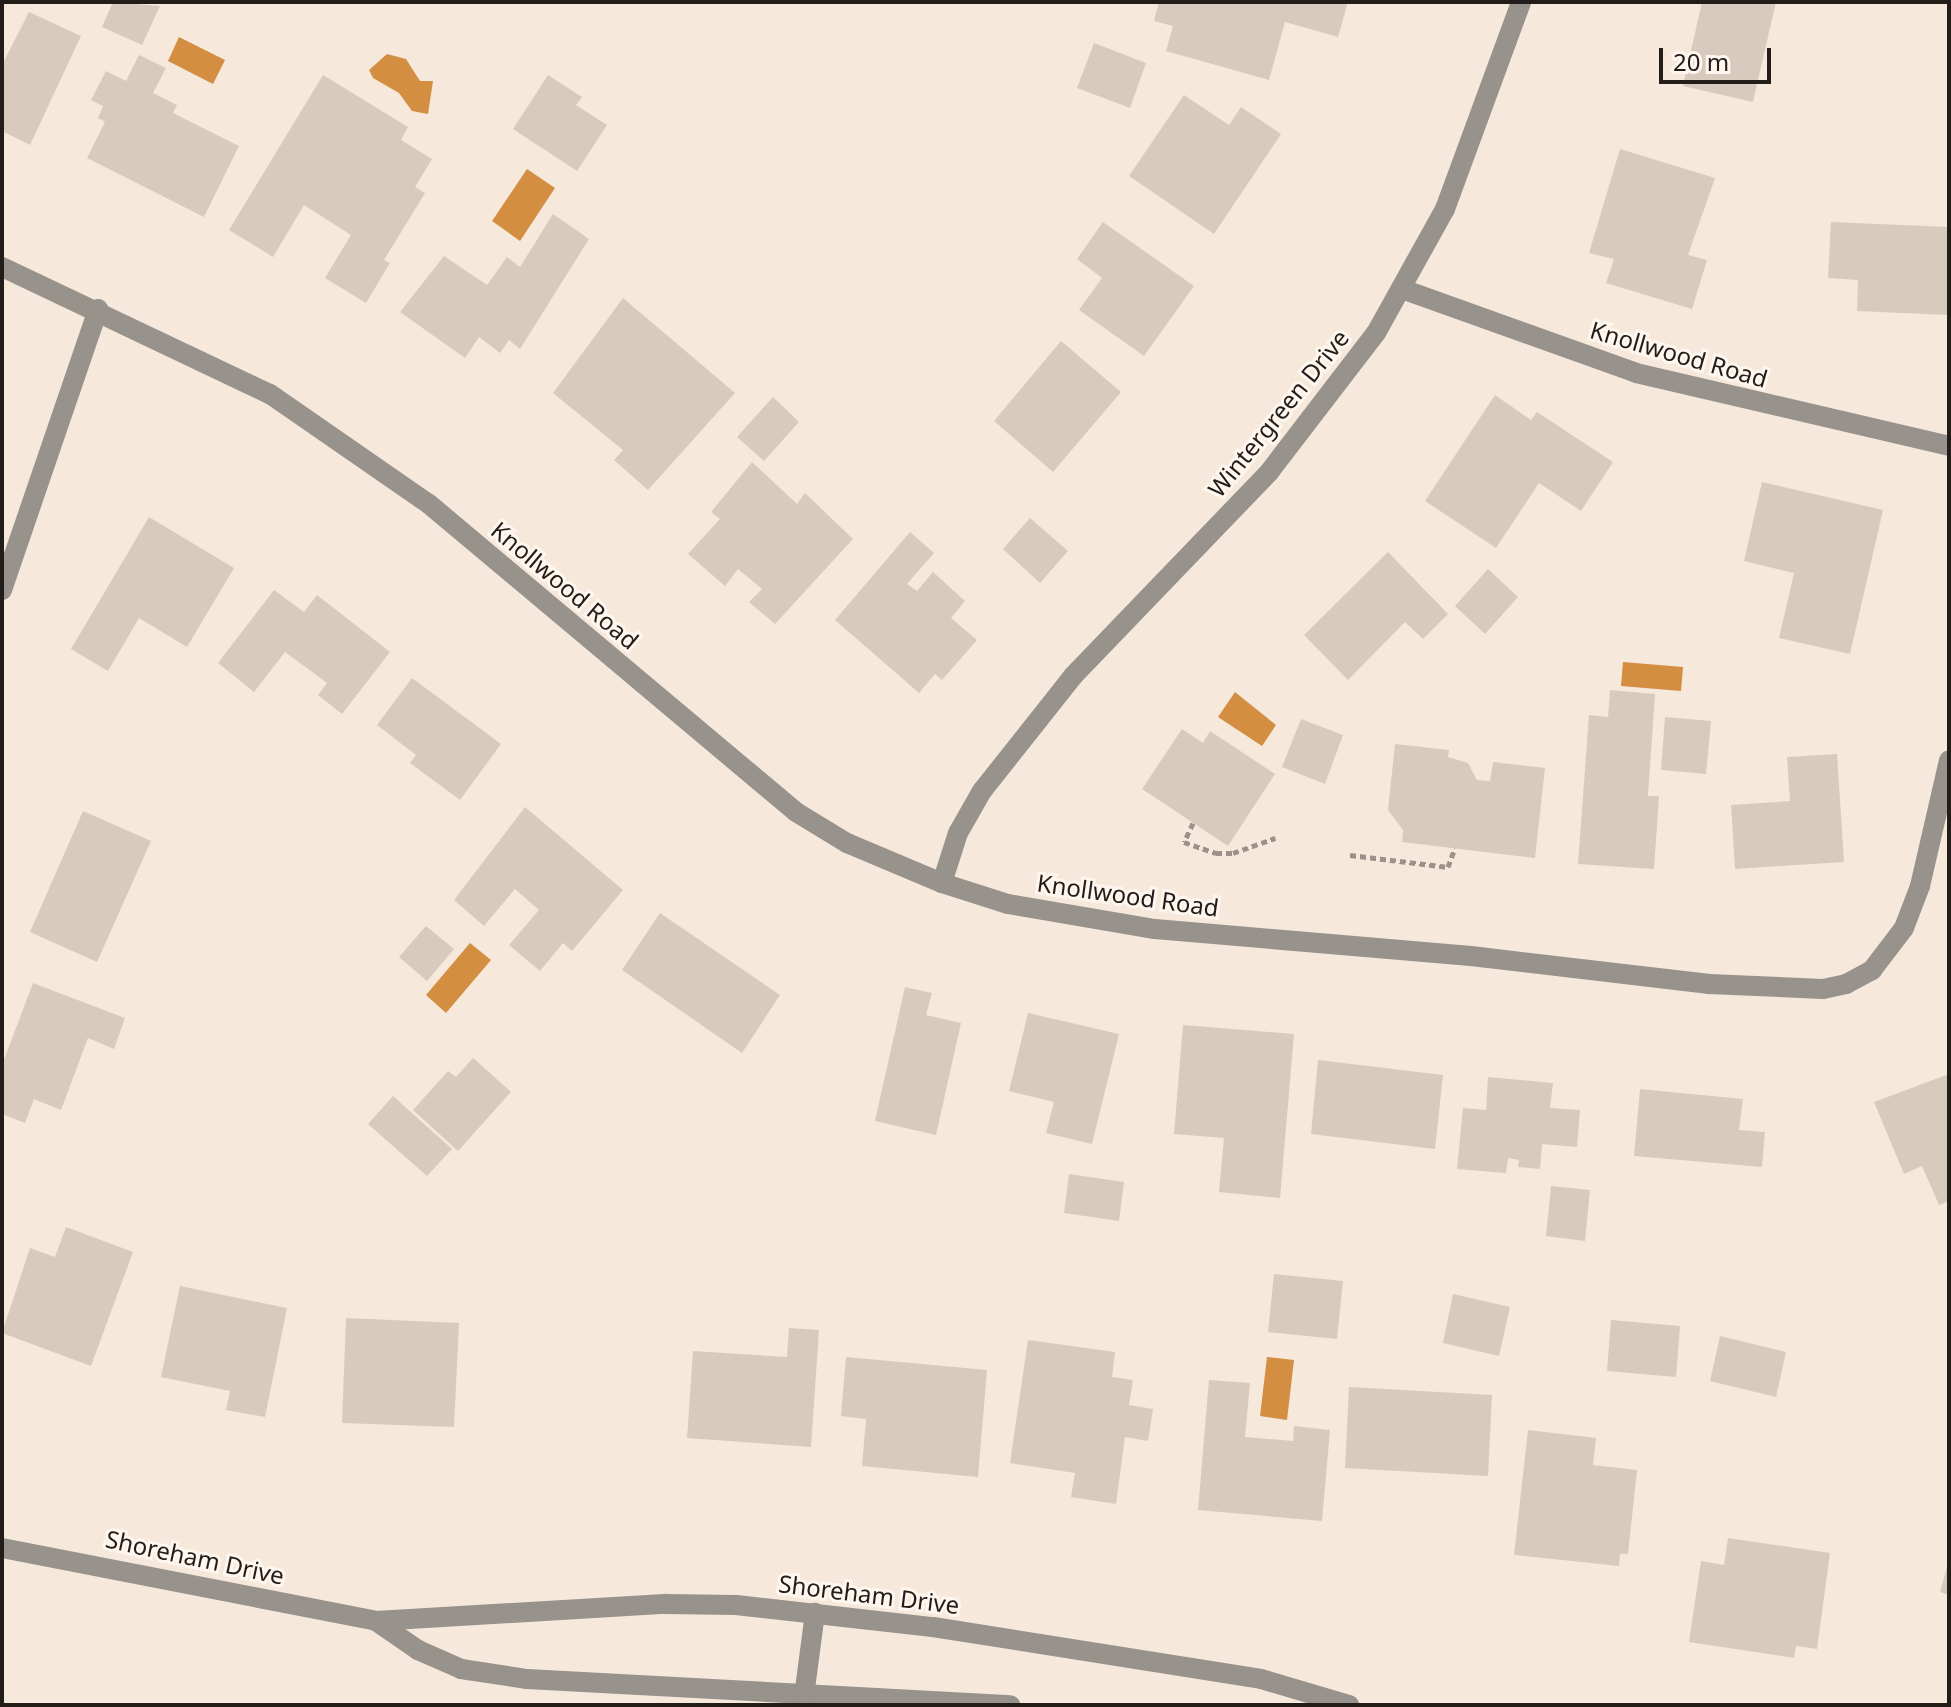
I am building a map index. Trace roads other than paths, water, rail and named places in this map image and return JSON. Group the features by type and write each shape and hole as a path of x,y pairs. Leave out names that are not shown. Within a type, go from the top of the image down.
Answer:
{"street":[{"name":"Wintergreen Drive","path":"942,883 958,833 990,781 1073,676 1270,471 1376,333 1445,209 1521,2"},
{"name":"Knollwood Road","path":"2,267 98,309 270,394 364,455 429,504 796,812 847,843 942,883 1071,918 1155,929 1471,956 1709,984 1823,989 1846,984 1872,970 1904,928 1920,886 1949,760"},
{"name":"Knollwood Road","path":"1402,289 1636,373 1949,446"},
{"path":"2,590 98,309"},
{"name":"Shoreham Drive","path":"2,1548 376,1621 645,1603 736,1605 815,1613 1120,1653 1261,1679 1349,1705"},
{"path":"804,1700 815,1613"},
{"name":"Shoreham Drive","path":"376,1621 418,1650 461,1669 527,1679 804,1700 1010,1705"}]}
